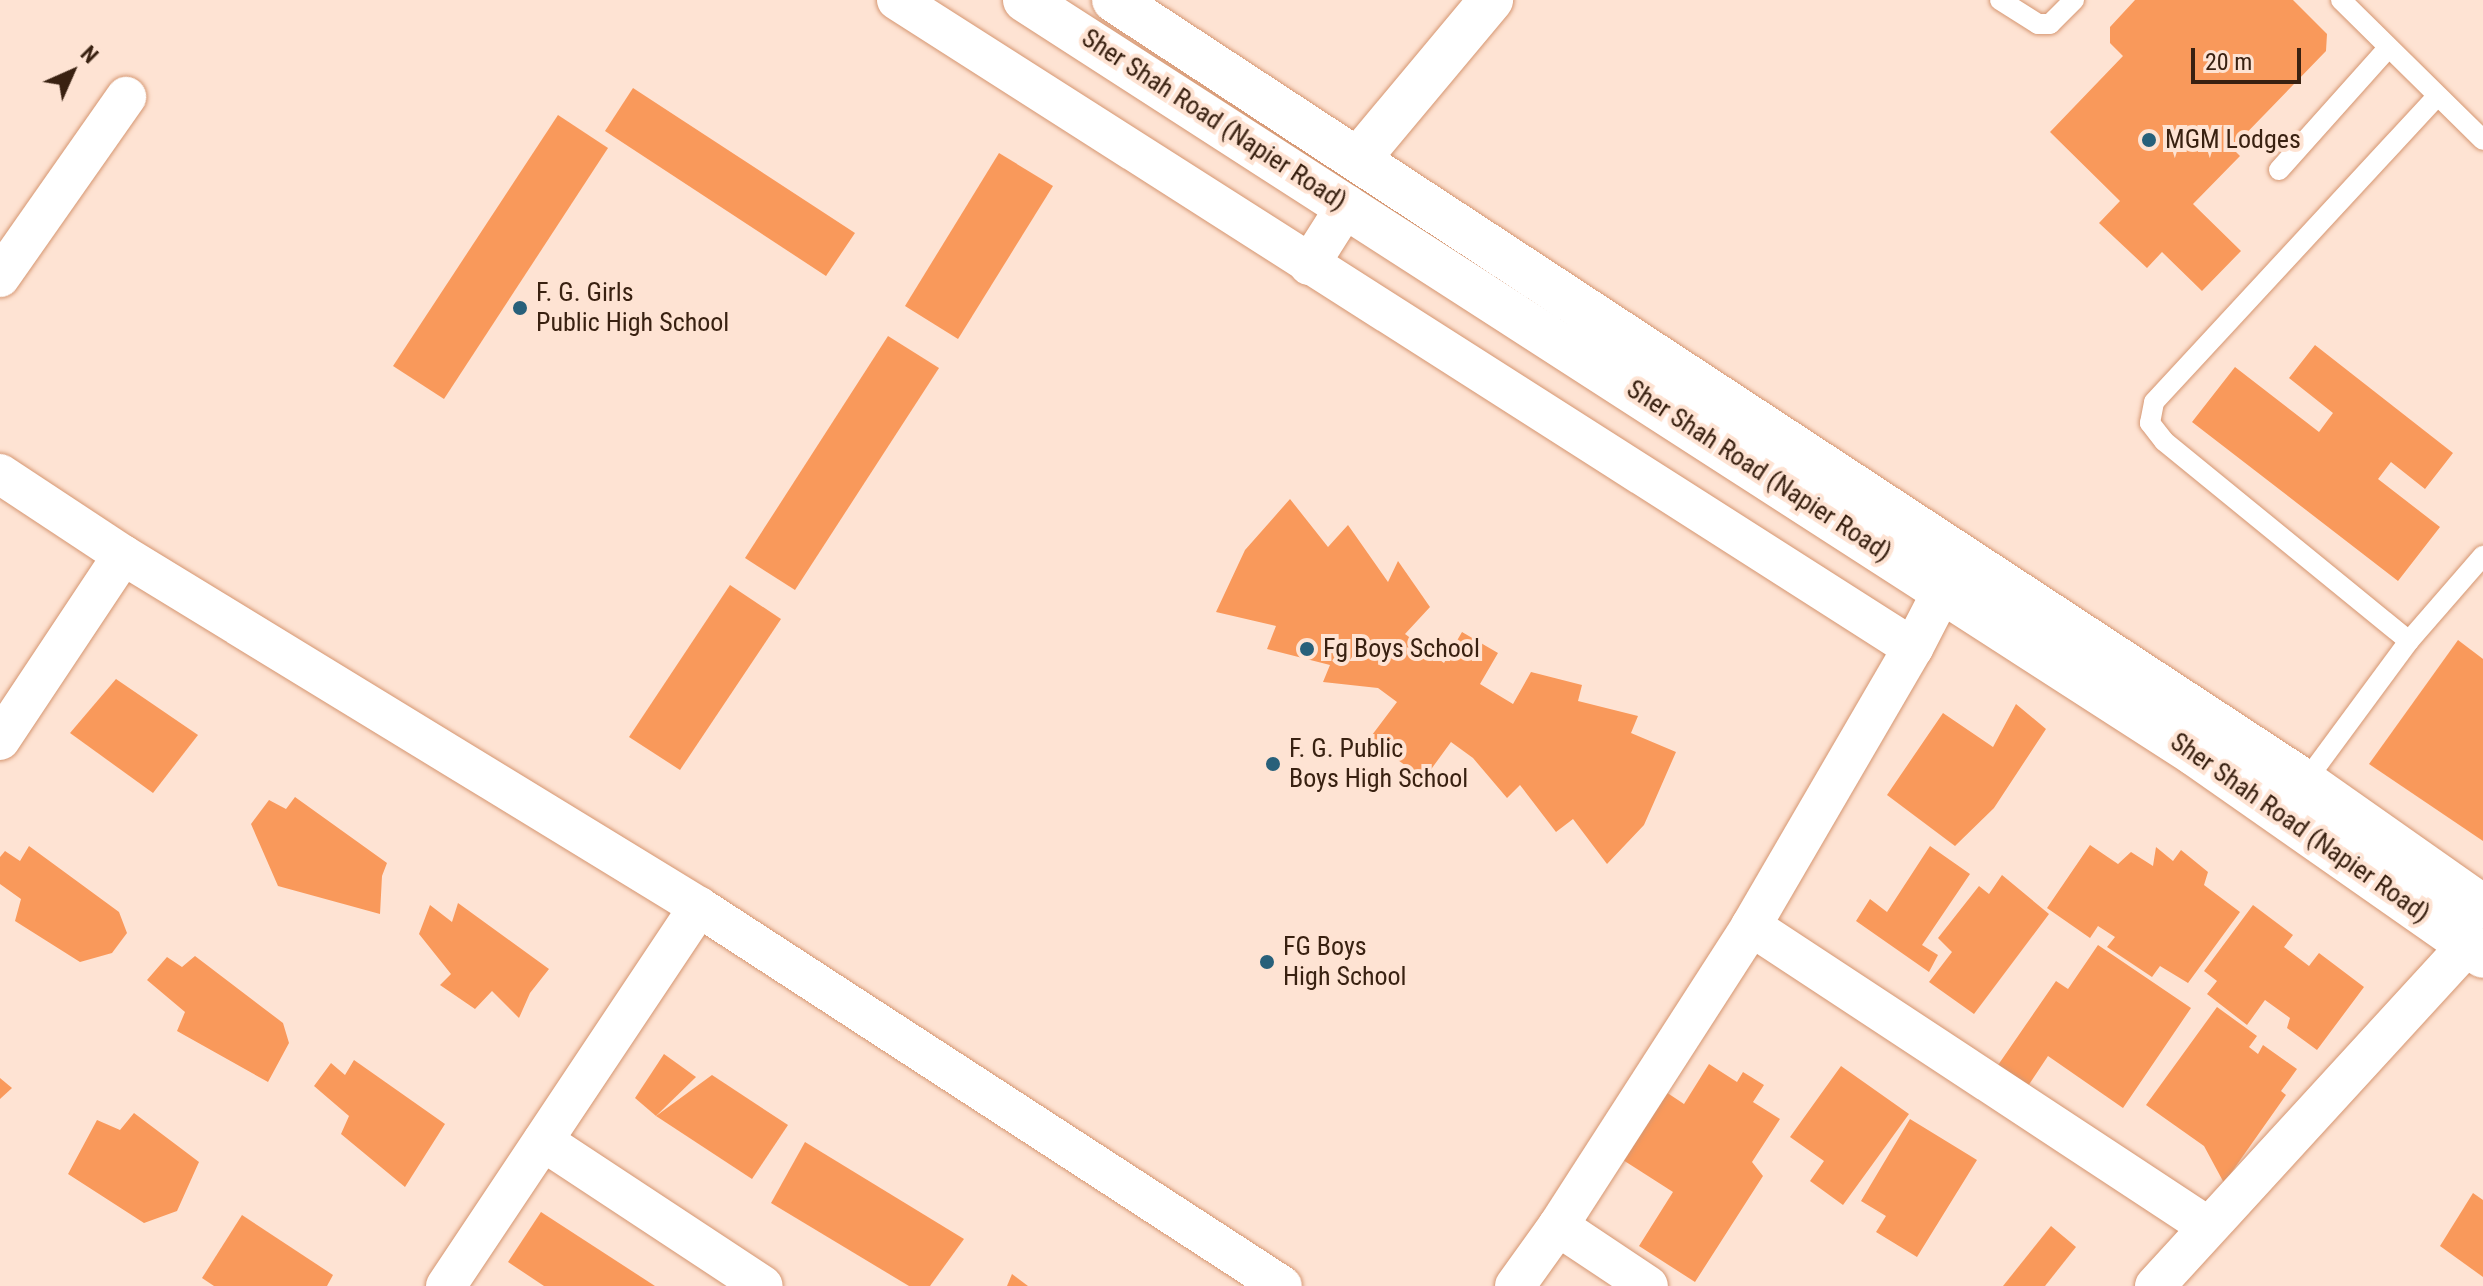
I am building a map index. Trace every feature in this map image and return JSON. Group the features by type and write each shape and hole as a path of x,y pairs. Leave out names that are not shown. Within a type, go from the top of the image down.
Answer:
{"main road":[{"name":"Sher Shah Road (Napier Road)","path":"1025,0 2478,936"},
{"name":"Sher Shah Road (Napier Road)","path":"1114,0 2305,782 2478,936"},
{"path":"1359,158 1491,0"}],"street":[{"path":"897,0 1913,648"},
{"path":"0,277 126,97"},
{"path":"1309,265 1347,205"},
{"path":"0,474 123,555 699,907 1282,1286"},
{"path":"1515,1286 1558,1226 1751,926 1913,648 1943,590 1940,541"},
{"path":"0,740 123,555"},
{"path":"446,1286 699,907"},
{"path":"1751,926 2207,1226"},
{"path":"2155,1286 2207,1226 2478,936"},
{"path":"543,1141 763,1286"},
{"path":"1558,1226 1648,1286"}],"lane":[{"path":"2000,0 2038,24 2050,24 2074,0"},
{"path":"2341,0 2483,140"},
{"path":"2279,170 2388,48"},
{"path":"2409,641 2164,441 2150,423 2154,402 2437,96"},
{"path":"2305,782 2409,641 2483,556"}],"building":[{"name":"MGM Lodges","path":"2135,0 2293,0 2327,34 2326,51 2232,148 2240,156 2193,204 2241,251 2202,291 2162,252 2147,268 2099,223 2120,201 2050,132 2123,56 2110,43 2110,27"},
{"path":"633,88 855,233 826,276 605,131"},
{"path":"558,115 608,148 444,399 393,366"},
{"path":"999,153 1053,186 958,339 905,306"},
{"path":"888,336 939,368 795,590 745,558"},
{"path":"2315,345 2453,453 2425,489 2391,462 2378,479 2440,527 2398,581 2192,422 2235,367 2319,432 2333,413 2289,378"},
{"path":"1290,499 1328,547 1348,525 1388,582 1398,561 1430,607 1405,634 1444,663 1462,632 1498,653 1480,684 1513,704 1531,672 1582,685 1578,701 1638,716 1631,733 1676,752 1644,825 1607,864 1573,819 1556,832 1520,785 1507,798 1473,758 1451,742 1424,779 1369,739 1397,702 1378,688 1323,682 1330,665 1267,649 1276,626 1216,612 1245,550"},
{"path":"730,585 781,619 680,770 629,737"},
{"path":"2458,640 2483,659 2483,841 2369,764"},
{"path":"116,679 198,735 153,793 70,733"},
{"path":"2016,704 2046,729 1994,808 1955,846 1887,795 1943,713 1993,747"},
{"path":"295,797 387,863 382,876 380,914 278,886 251,824 269,800 286,809"},
{"path":"2090,845 2118,864 2131,852 2153,866 2156,847 2173,861 2181,850 2208,872 2204,885 2240,912 2188,983 2160,966 2152,977 2107,947 2115,937 2098,926 2090,938 2047,908"},
{"path":"29,846 119,912 127,933 112,953 80,962 15,921 21,899 0,884 0,857 5,851 20,861"},
{"path":"1930,846 1970,874 1922,945 1938,955 1929,972 1856,921 1870,899 1887,912"},
{"path":"2002,875 2049,914 1974,1014 1929,982 1952,952 1938,938 1979,886 1989,894"},
{"path":"458,903 549,969 530,993 519,1018 492,991 475,1009 440,985 451,974 419,934 430,905 452,922"},
{"path":"2253,905 2293,935 2284,947 2309,966 2319,953 2364,987 2317,1050 2287,1028 2290,1018 2265,1000 2247,1025 2207,994 2217,981 2204,971"},
{"path":"2098,945 2191,1008 2123,1108 2048,1056 2026,1089 1996,1068 2056,981 2068,989"},
{"path":"195,956 283,1023 289,1043 268,1082 177,1031 185,1012 147,980 167,957 182,967"},
{"path":"2217,1007 2257,1036 2249,1047 2258,1054 2263,1045 2297,1069 2281,1091 2286,1095 2224,1183 2204,1146 2146,1105"},
{"path":"664,1054 696,1077 656,1116 635,1098"},
{"path":"354,1060 445,1124 405,1187 341,1134 349,1116 314,1086 331,1063 345,1075"},
{"path":"1709,1064 1737,1082 1743,1072 1764,1085 1753,1102 1780,1119 1752,1162 1763,1176 1695,1282 1639,1246 1673,1192 1623,1160 1666,1092 1684,1104"},
{"path":"1841,1066 1909,1114 1843,1205 1810,1181 1824,1161 1790,1137"},
{"path":"712,1075 788,1125 752,1179 656,1116"},
{"path":"0,1078 12,1088 0,1099"},
{"path":"134,1113 199,1162 177,1211 144,1223 68,1174 97,1120 120,1130"},
{"path":"1910,1119 1977,1160 1917,1257 1876,1232 1886,1216 1861,1201"},
{"path":"805,1142 964,1239 930,1286 909,1286 771,1203"},
{"path":"2473,1193 2483,1200 2483,1277 2440,1246"},
{"path":"541,1212 655,1286 544,1286 508,1262"},
{"path":"242,1215 333,1275 327,1286 214,1286 202,1278"},
{"path":"2051,1226 2076,1247 2045,1286 2003,1286"},
{"path":"1012,1274 1028,1286 1007,1286"}],"place":[{"name":"MGM Lodges","path":"2149,140"},
{"name":"F. G. Girls Public High School","path":"520,308"},
{"name":"Fg Boys School","path":"1307,649"},
{"name":"F. G. Public Boys High School","path":"1273,764"},
{"name":"FG Boys High School","path":"1267,962"}]}
